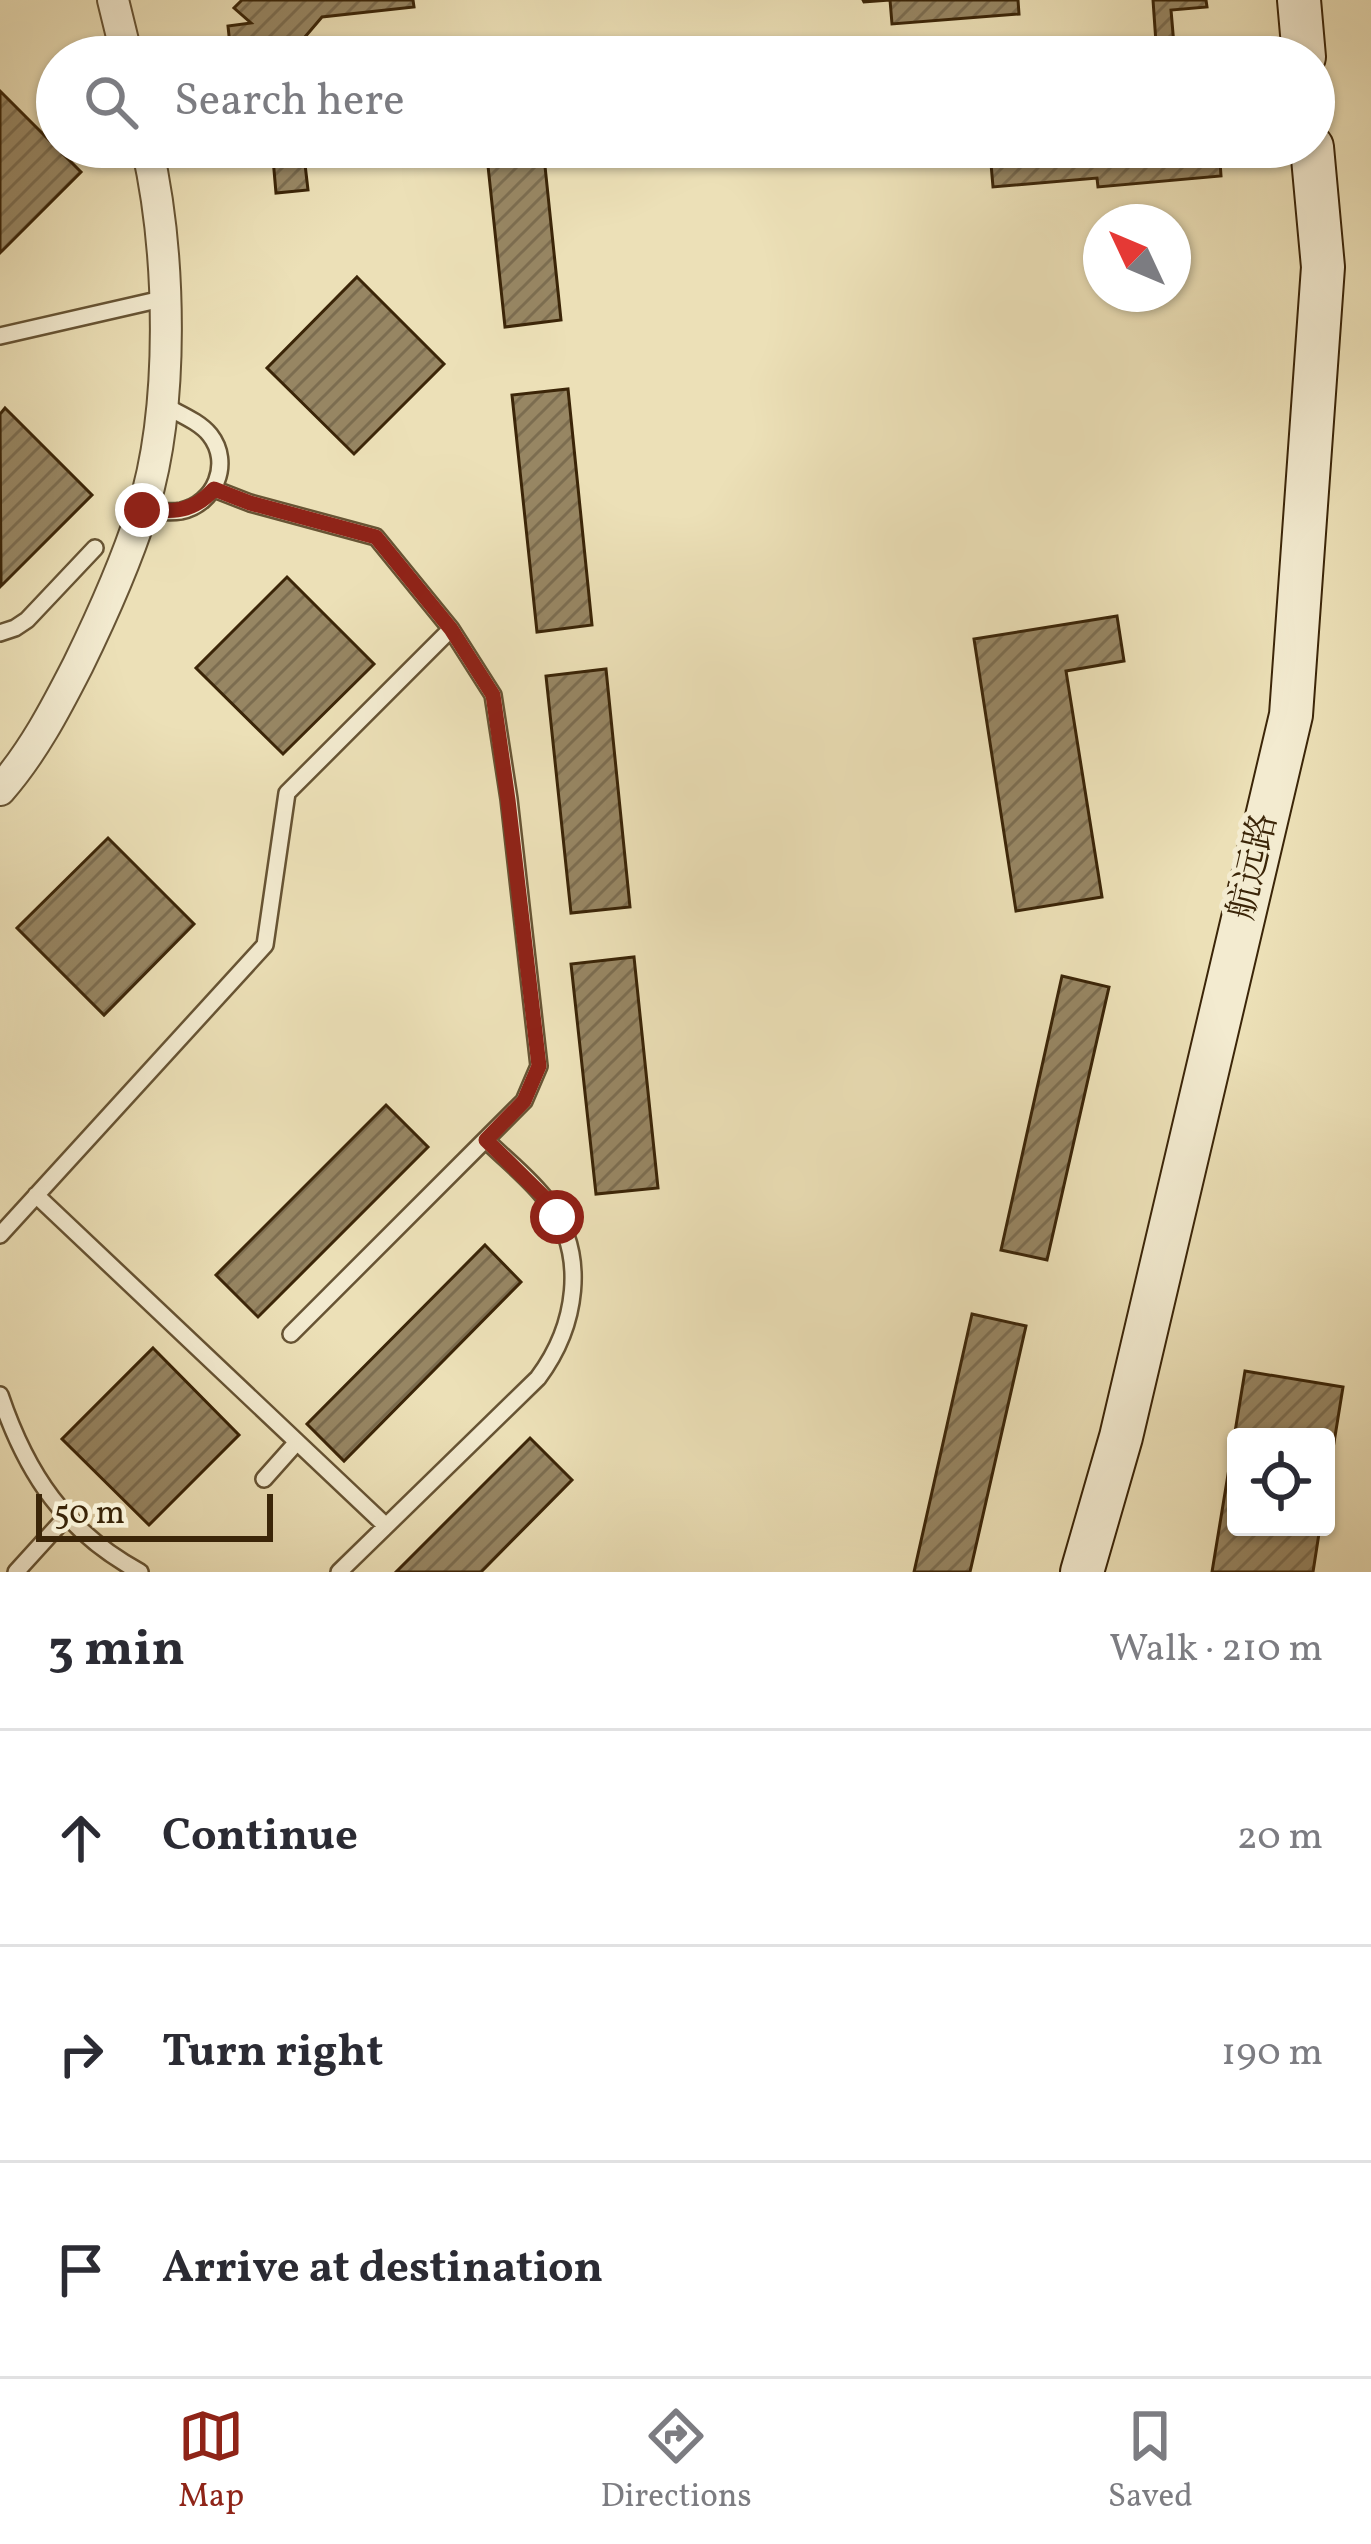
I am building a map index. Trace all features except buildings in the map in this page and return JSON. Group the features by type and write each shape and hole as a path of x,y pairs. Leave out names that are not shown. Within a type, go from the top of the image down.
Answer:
{"street":[{"path":"113,0 122,36"},
{"path":"1299,0 1302,36"},
{"path":"0,790 22,765 52,716 104,612 142,510 156,454 166,298 152,168"},
{"name":"航远路","path":"1082,1572 1121,1438 1291,715 1323,267 1314,168"}],"lane":[{"path":"0,336 166,298"},
{"path":"142,510 184,511 196,506 214,489 220,462 218,448 200,425 162,404"},
{"path":"214,489 376,537 451,629 493,695 539,1066 524,1101 291,1334"},
{"path":"0,632 27,620 95,548"},
{"path":"0,1235 265,945 287,793 451,629"},
{"path":"339,1572 538,1378 561,1342 574,1278 557,1217 546,1199 486,1140"},
{"path":"36,1196 386,1526"},
{"path":"0,1395 28,1465 66,1516 140,1572"},
{"path":"264,1479 297,1442"},
{"path":"16,1572 66,1516"}],"route":[{"path":"142,510 184,511 214,489 376,537 451,629 493,695 539,1066 524,1101 486,1140 546,1199 557,1217"}]}
